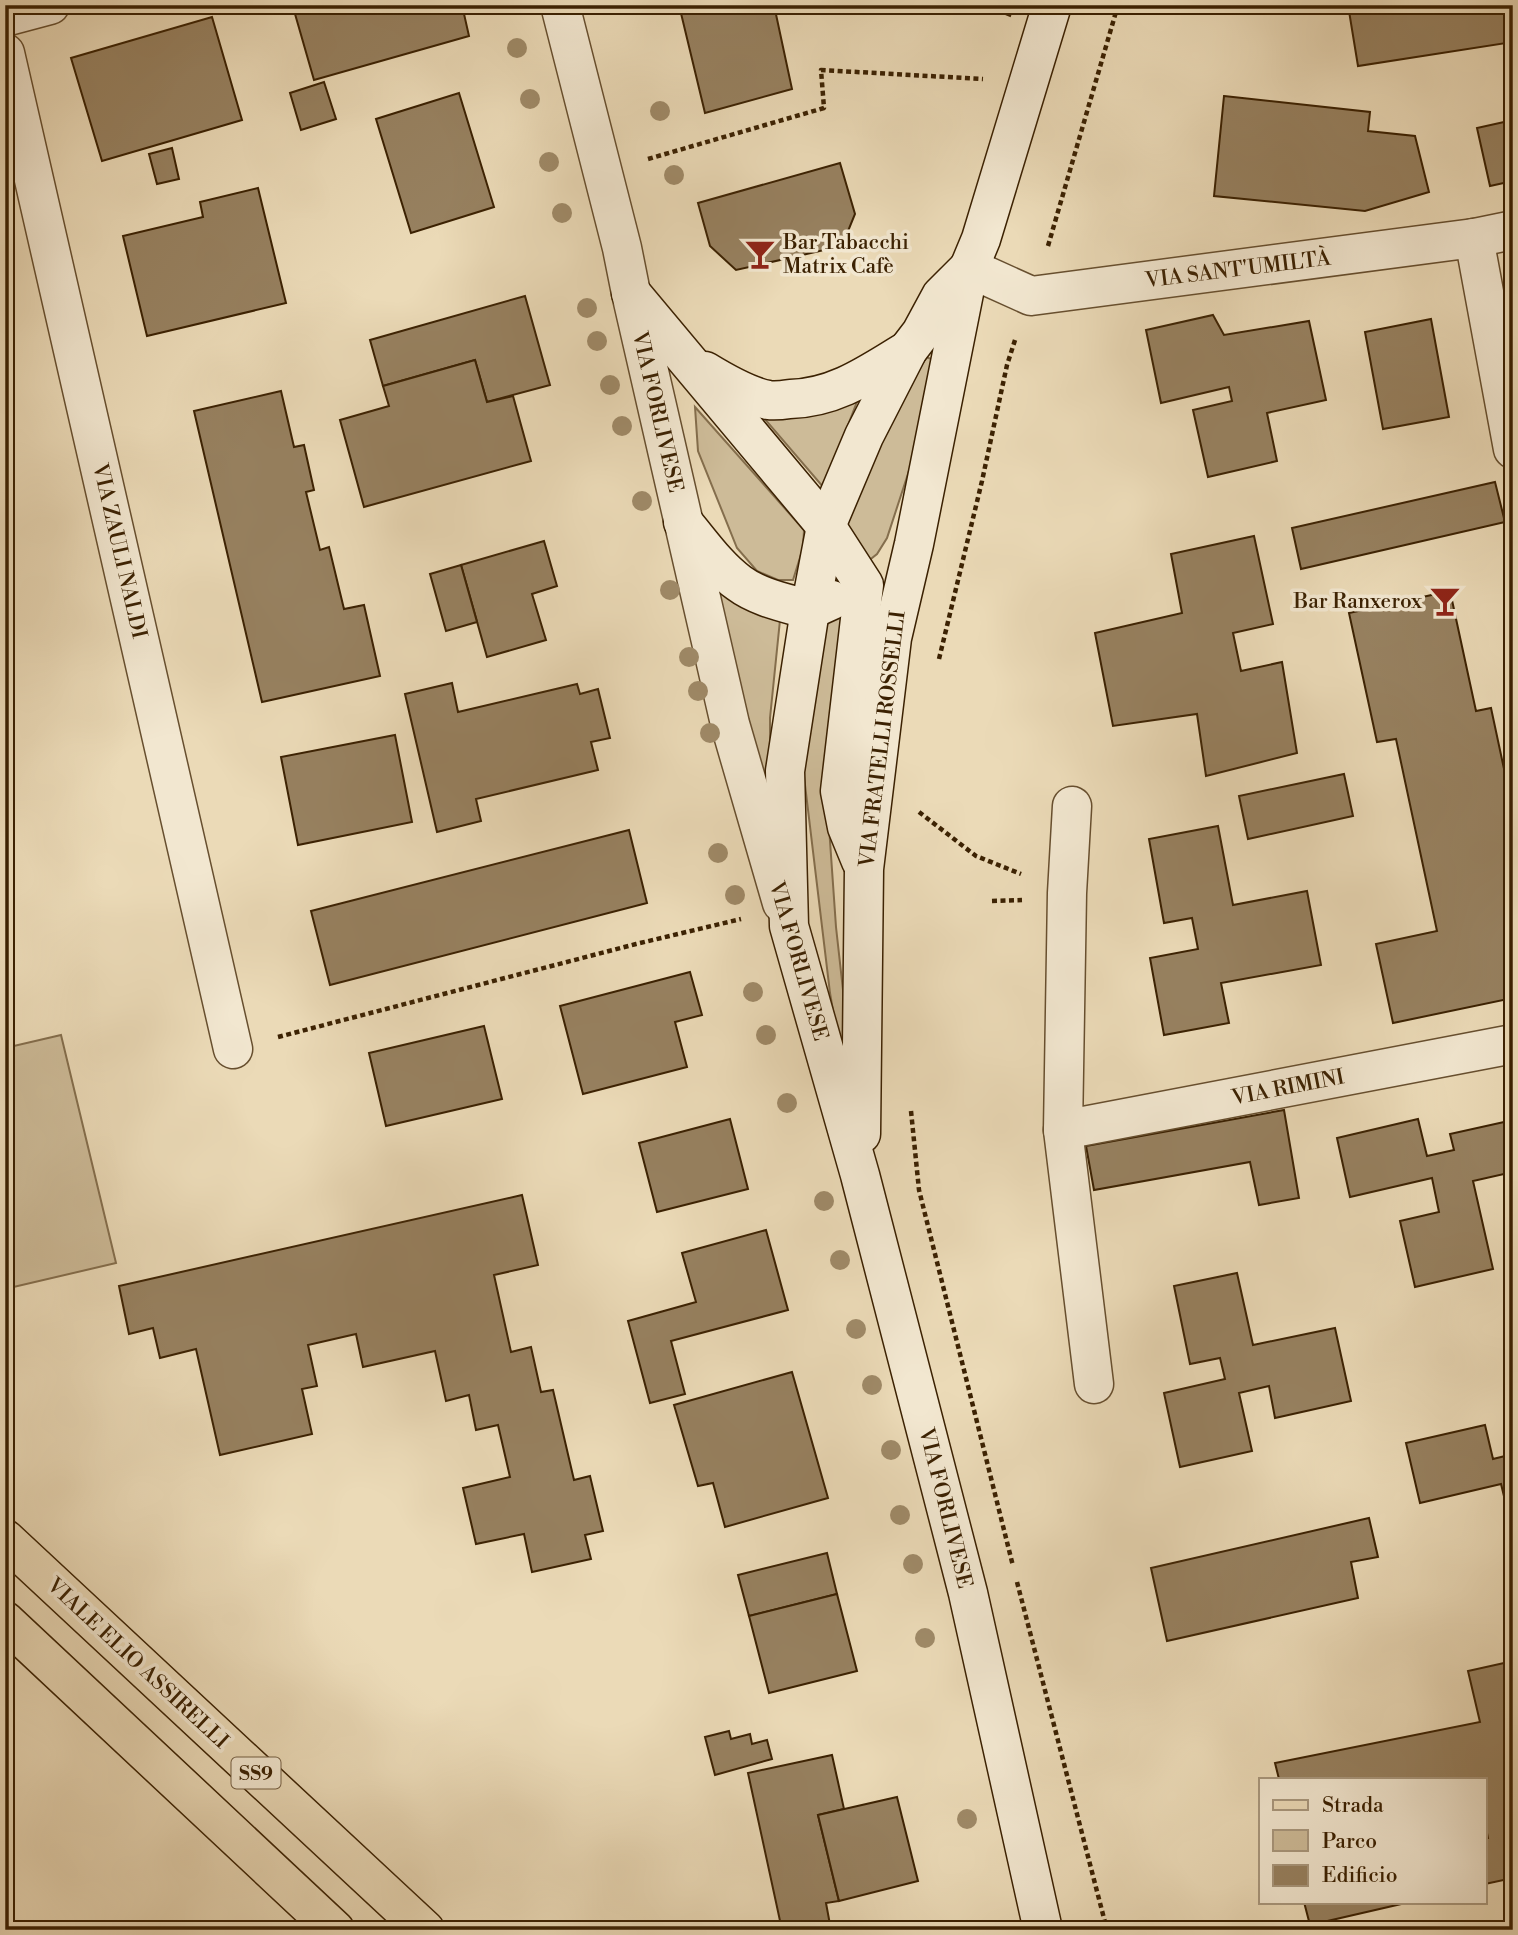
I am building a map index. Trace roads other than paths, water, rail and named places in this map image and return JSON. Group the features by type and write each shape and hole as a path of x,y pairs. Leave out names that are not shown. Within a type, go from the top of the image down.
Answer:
{"main road":[{"path":"5,17 50,5"},
{"name":"VIA FORLIVESE","path":"560,5 603,173 730,724 860,1175 968,1593 1038,1925"},
{"name":"VIA FRATELLI ROSSELLI","path":"860,1175 864,869 892,638 914,544 969,268 981,239 1052,5"},
{"name":"VIA ZAULI NALDI","path":"5,53 233,1049"},
{"name":"VIA SANT'UMILTÀ","path":"969,268 1031,296 1474,238 1513,230"},
{"path":"1474,238 1513,449"},
{"name":"VIA FRATELLI ROSSELLI","path":"789,926 785,771 826,526 864,436 908,350 941,296 969,268"},
{"path":"631,293 826,526 864,585 840,791 847,827 864,869"},
{"path":"687,360 730,386 769,400 808,399 845,387 908,350"},
{"path":"683,522 709,554 739,583 763,596 810,610 864,585 914,544"},
{"path":"1072,806 1067,893 1063,1130 1094,1384"},
{"name":"VIA RIMINI","path":"1063,1130 1513,1044"},
{"name":"VIALE ELIO ASSIRELLI","path":"5,1539 425,1930"},
{"path":"5,1621 335,1930"}],"place":[{"name":"Bar Tabacchi Matrix Cafè","path":"760,254"},
{"name":"Bar Ranxerox","path":"1445,601"}]}
